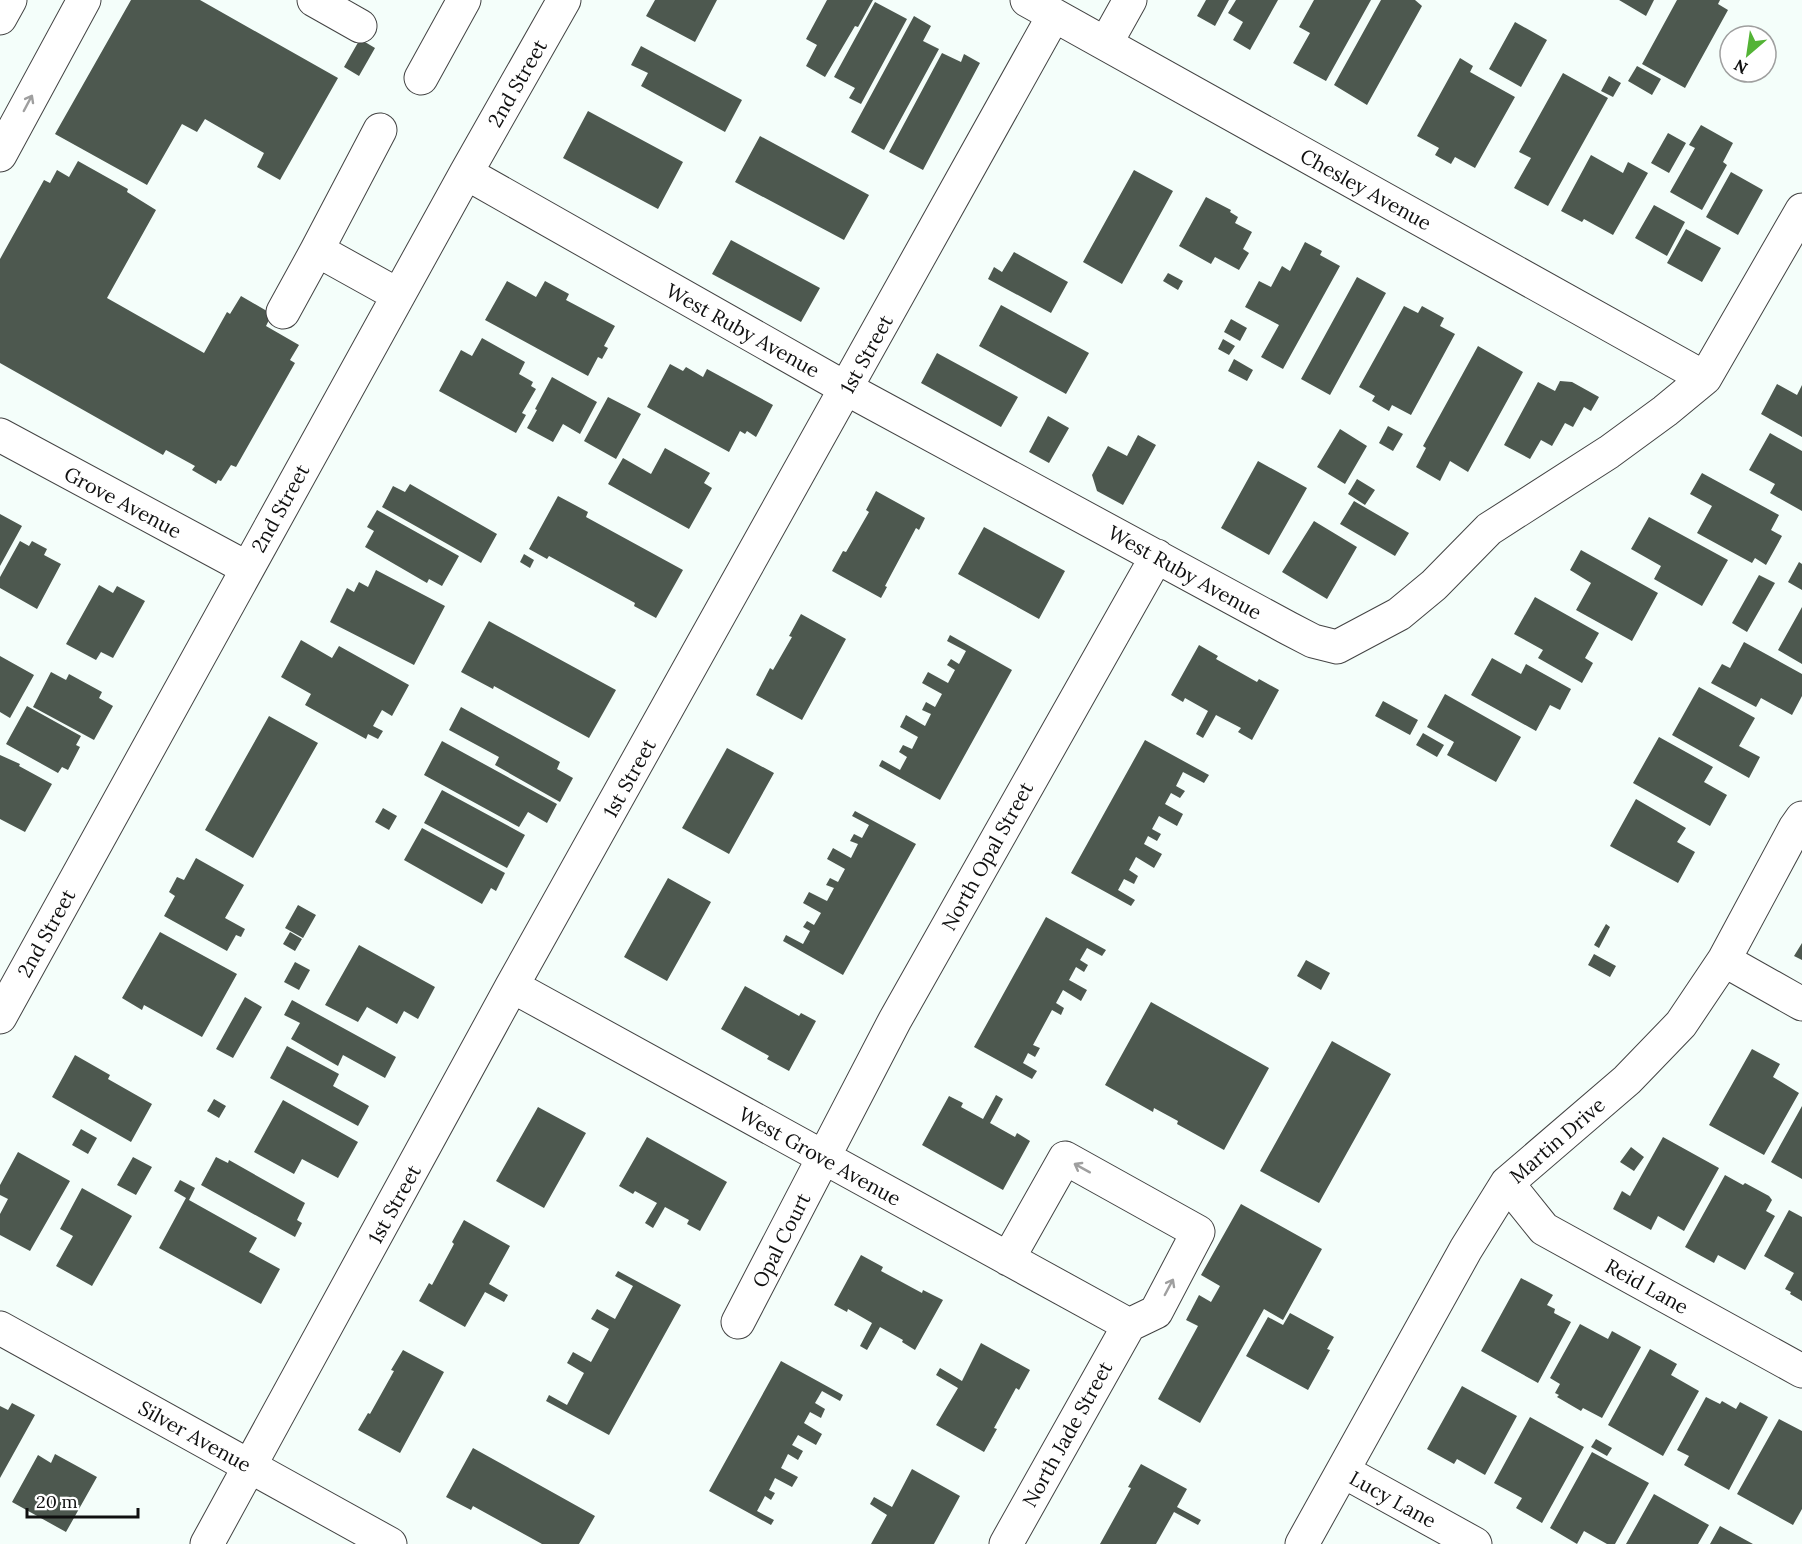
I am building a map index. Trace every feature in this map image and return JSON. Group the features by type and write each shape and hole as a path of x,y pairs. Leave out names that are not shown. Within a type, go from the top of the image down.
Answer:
{"street":[{"path":"0,18 10,0"},
{"path":"0,155 84,0"},
{"path":"314,0 360,26"},
{"path":"421,78 464,0"},
{"name":"2nd Street","path":"0,1017 398,295 564,0"},
{"path":"1106,43 1130,0"},
{"name":"Chesley Avenue","path":"1040,7 1705,378"},
{"name":"1st Street","path":"207,1544 512,986 847,388 1040,7"},
{"path":"283,312 380,130"},
{"name":"West Ruby Avenue","path":"466,173 847,388 1288,628 1313,641 1337,647 1399,614 1434,585 1489,529 1609,452 1705,378 1802,210"},
{"path":"317,250 398,295"},
{"name":"Grove Avenue","path":"0,435 247,568"},
{"name":"North Opal Street","path":"823,1158 895,1020 1157,556"},
{"name":"Martin Drive","path":"1302,1544 1466,1249 1507,1183 1627,1080 1682,1024 1724,960 1802,818"},
{"path":"1724,960 1802,1004"},
{"name":"West Grove Avenue","path":"512,986 1129,1325"},
{"name":"Opal Court","path":"738,1322 823,1158"},
{"path":"1008,1259 1065,1158 1198,1232 1156,1312 1129,1325"},
{"name":"Reid Lane","path":"1507,1183 1544,1228 1802,1371"},
{"name":"North Jade Street","path":"1006,1544 1129,1325"},
{"name":"Silver Avenue","path":"0,1328 390,1544"},
{"name":"Lucy Lane","path":"1343,1470 1475,1544"}],"building":[{"path":"131,0 200,0 338,78 280,180 257,167 264,153 205,119 197,132 182,124 147,185 55,134"},
{"path":"655,0 717,0 695,42 646,16"},
{"path":"827,0 873,0 825,77 806,66 817,45 806,39"},
{"path":"1206,0 1229,0 1215,26 1197,16"},
{"path":"1236,0 1278,0 1250,50 1233,40 1243,22 1228,13"},
{"path":"1314,0 1371,0 1326,81 1293,63 1310,33 1299,27"},
{"path":"1381,0 1415,0 1422,6 1367,105 1334,85"},
{"path":"1619,0 1654,0 1646,16"},
{"path":"1677,0 1720,0 1718,4 1728,10 1720,24 1718,24 1718,28 1685,88 1642,64"},
{"path":"875,2 907,19 861,104 849,98 855,88 834,77"},
{"path":"914,16 931,26 923,41 939,49 884,150 851,132"},
{"path":"1515,22 1547,40 1521,87 1489,69"},
{"path":"360,39 375,48 359,76 344,67"},
{"path":"641,46 742,100 725,132 641,86 648,73 631,65"},
{"path":"942,53 961,62 964,54 980,63 923,170 889,152"},
{"path":"1460,58 1473,66 1470,72 1515,97 1475,168 1455,157 1451,164 1435,155 1439,148 1417,136"},
{"path":"1637,66 1661,79 1652,95 1628,81"},
{"path":"1563,73 1608,98 1548,206 1514,188 1531,158 1519,152"},
{"path":"1609,76 1621,83 1613,97 1601,91"},
{"path":"588,111 683,162 658,209 563,158"},
{"path":"1701,125 1733,143 1723,162 1727,165 1702,210 1670,192 1695,148 1689,145"},
{"path":"1668,133 1686,143 1669,173 1651,163"},
{"path":"760,136 869,195 844,240 735,182"},
{"path":"1591,155 1623,173 1628,162 1648,173 1613,235 1584,219 1582,222 1561,211"},
{"path":"78,161 128,189 127,192 156,210 107,298 204,353 227,312 230,314 241,296 272,314 266,326 299,345 290,360 295,363 236,467 231,465 221,481 218,480 216,484 192,470 195,466 166,450 163,455 0,363 0,259 44,180 50,183 57,170 69,177"},
{"path":"1134,170 1173,191 1122,284 1083,262"},
{"path":"1731,172 1763,190 1738,235 1706,217"},
{"path":"1206,197 1231,210 1230,212 1238,217 1235,223 1252,232 1243,249 1249,253 1239,270 1215,257 1211,264 1179,246"},
{"path":"1654,205 1685,222 1667,256 1635,238"},
{"path":"1686,229 1721,248 1702,282 1667,263"},
{"path":"731,240 820,288 801,322 712,274"},
{"path":"1305,242 1322,251 1320,255 1340,266 1283,369 1261,357 1279,325 1245,307 1259,281 1271,287 1282,266 1290,271"},
{"path":"1014,252 1068,282 1051,313 988,279 994,267 1002,272"},
{"path":"1168,273 1183,281 1178,290 1163,281"},
{"path":"1357,277 1386,293 1330,395 1301,379"},
{"path":"507,281 536,297 545,281 569,294 566,300 615,326 604,346 608,348 602,359 598,357 588,376 485,320"},
{"path":"1001,305 1089,353 1066,394 979,346"},
{"path":"1404,306 1418,313 1422,306 1444,318 1440,326 1455,334 1411,415 1392,405 1389,411 1372,401 1375,396 1359,387"},
{"path":"1231,319 1247,328 1240,341 1224,332"},
{"path":"482,338 525,362 519,374 533,382 531,386 536,389 522,413 526,415 516,433 439,391 461,350 472,356"},
{"path":"1223,339 1235,346 1229,355 1218,349"},
{"path":"1478,346 1523,372 1468,472 1450,461 1440,481 1416,467 1426,448 1423,446"},
{"path":"937,353 1018,397 1001,427 921,383"},
{"path":"1234,359 1253,370 1247,381 1228,371"},
{"path":"670,364 683,371 686,367 703,377 707,369 773,405 756,437 747,431 745,434 740,431 729,452 647,407"},
{"path":"552,377 597,402 580,434 563,424 553,442 527,428"},
{"path":"1560,381 1572,382 1599,397 1591,411 1584,407 1573,427 1565,423 1552,446 1541,440 1530,459 1504,445 1538,382 1555,391"},
{"path":"1777,384 1797,395 1802,385 1802,437 1761,414"},
{"path":"608,397 641,414 616,459 584,441"},
{"path":"1048,416 1069,428 1049,463 1029,452"},
{"path":"1388,426 1403,434 1393,451 1379,443"},
{"path":"1340,429 1367,446 1345,484 1317,467"},
{"path":"1770,433 1802,451 1802,511 1770,493 1775,484 1749,470"},
{"path":"1138,435 1156,445 1123,505 1097,491 1092,475 1108,446 1127,456"},
{"path":"665,448 710,473 704,483 712,488 689,529 608,484 623,458 651,474"},
{"path":"1258,461 1307,488 1269,555 1221,528"},
{"path":"1702,473 1779,515 1771,530 1782,536 1766,565 1755,558 1752,563 1697,533 1712,506 1690,494"},
{"path":"1357,479 1375,490 1365,505 1348,494"},
{"path":"410,484 497,534 481,563 382,507 393,486 405,492"},
{"path":"876,491 925,518 919,530 916,528 881,598 832,571 869,512 866,510"},
{"path":"558,496 588,512 586,517 683,570 656,618 634,606 635,603 549,556 547,559 529,549"},
{"path":"1354,501 1409,533 1395,556 1340,524"},
{"path":"377,510 459,556 442,586 429,579 427,583 365,547 374,531 367,527"},
{"path":"0,514 22,526 0,566"},
{"path":"1649,517 1728,560 1702,606 1654,579 1661,566 1631,549"},
{"path":"1314,521 1357,547 1327,599 1282,572"},
{"path":"984,527 1065,571 1039,619 958,574"},
{"path":"20,541 29,546 32,541 47,549 44,555 61,564 37,609 0,588 0,577"},
{"path":"1581,550 1658,593 1632,641 1576,610 1591,583 1570,570"},
{"path":"524,554 534,560 530,568 520,562"},
{"path":"1799,562 1802,564 1802,590 1788,582"},
{"path":"376,570 445,606 414,665 330,622 347,588 354,592 359,582 368,587"},
{"path":"1759,575 1775,583 1747,632 1732,623"},
{"path":"99,585 113,593 117,586 145,601 113,658 101,652 96,660 66,644"},
{"path":"1535,597 1599,633 1585,658 1593,663 1582,683 1538,658 1543,650 1514,634"},
{"path":"1802,607 1802,664 1778,650"},
{"path":"801,614 846,639 802,720 756,695 770,668 773,670 792,637 789,636"},
{"path":"489,621 616,690 589,738 494,686 493,689 461,672"},
{"path":"950,635 1012,670 940,800 879,766 882,760 900,770 907,757 899,752 903,745 912,749 918,737 900,727 906,715 925,726 931,714 922,710 926,702 935,707 942,694 922,683 928,672 948,683 955,670 947,665 951,659 959,664 966,651 947,641"},
{"path":"301,640 332,658 339,646 409,685 392,716 382,710 373,726 383,731 378,739 368,734 366,739 305,705 311,694 281,677"},
{"path":"1744,642 1802,674 1802,696 1792,715 1761,698 1756,707 1711,683 1722,664 1730,668"},
{"path":"1199,645 1218,656 1216,659 1257,682 1259,679 1279,690 1252,740 1238,732 1241,728 1216,715 1203,738 1196,734 1208,711 1185,698 1183,702 1171,695"},
{"path":"0,656 34,675 10,718 0,712"},
{"path":"1492,658 1521,674 1526,664 1571,689 1560,710 1550,705 1536,731 1471,695"},
{"path":"51,672 66,680 69,674 102,692 99,698 113,706 94,740 33,707"},
{"path":"1699,687 1755,718 1739,746 1760,757 1749,778 1672,735"},
{"path":"1445,694 1521,737 1496,782 1447,755 1454,742 1427,727"},
{"path":"1383,701 1418,720 1410,735 1375,716"},
{"path":"27,706 81,736 76,745 80,747 68,770 62,767 58,773 6,744"},
{"path":"461,707 560,762 557,769 573,778 560,802 495,765 499,757 449,730"},
{"path":"269,716 318,743 253,858 205,830"},
{"path":"1423,733 1444,745 1437,757 1416,745"},
{"path":"1659,737 1713,767 1704,782 1727,795 1710,826 1633,783"},
{"path":"1145,740 1209,775 1204,783 1183,772 1176,786 1185,791 1180,798 1171,793 1165,804 1183,814 1177,826 1159,816 1152,829 1161,834 1157,841 1148,836 1144,844 1162,854 1154,868 1136,857 1129,870 1138,876 1134,884 1124,879 1118,890 1135,900 1131,906 1071,873"},
{"path":"442,741 557,804 547,823 528,812 519,827 424,775"},
{"path":"727,748 774,773 729,854 682,828"},
{"path":"0,755 20,764 19,766 52,784 25,832 0,819"},
{"path":"442,790 525,835 507,868 424,823"},
{"path":"1636,799 1686,828 1677,842 1695,852 1678,883 1610,846"},
{"path":"383,808 397,816 389,830 375,822"},
{"path":"855,811 916,844 843,975 783,941 786,935 803,944 810,931 803,927 807,921 814,925 821,913 803,903 809,892 827,901 834,888 826,885 830,878 838,882 845,869 827,859 833,848 851,858 858,844 850,841 854,834 862,838 869,825 852,816"},
{"path":"422,828 505,873 496,891 491,888 482,904 404,860"},
{"path":"196,858 244,885 225,918 245,929 241,937 236,935 227,951 164,916 175,896 169,892 177,877 184,880"},
{"path":"668,878 711,902 667,981 624,957"},
{"path":"298,905 316,915 303,938 285,928"},
{"path":"1046,917 1106,950 1102,956 1087,948 1080,960 1088,965 1084,972 1076,967 1069,980 1087,990 1081,1001 1063,990 1056,1003 1064,1008 1061,1015 1052,1010 1033,1045 1040,1048 1035,1057 1028,1053 1023,1063 1037,1071 1032,1079 974,1047"},
{"path":"1606,924 1610,927 1599,948 1594,945"},
{"path":"160,932 237,974 202,1037 144,1005 142,1010 122,998"},
{"path":"290,932 302,939 295,951 283,944"},
{"path":"1802,943 1802,960 1794,956"},
{"path":"359,945 435,987 418,1019 404,1011 397,1024 367,1007 358,1022 325,1005"},
{"path":"1594,954 1616,966 1610,977 1588,965"},
{"path":"1306,960 1330,973 1321,990 1297,976"},
{"path":"295,962 310,970 299,990 284,982"},
{"path":"745,986 799,1016 801,1013 816,1021 789,1071 767,1059 769,1056 721,1029"},
{"path":"245,997 262,1007 233,1058 216,1049"},
{"path":"292,1000 396,1057 385,1078 343,1055 338,1066 291,1039 300,1023 284,1015"},
{"path":"1151,1002 1269,1068 1224,1150 1177,1124 1178,1121 1154,1108 1153,1112 1105,1085"},
{"path":"1332,1041 1391,1074 1319,1203 1260,1171"},
{"path":"287,1046 339,1074 333,1086 369,1106 358,1126 270,1078"},
{"path":"1752,1049 1780,1064 1773,1077 1799,1093 1764,1155 1709,1125"},
{"path":"75,1055 110,1075 108,1079 152,1104 131,1142 52,1097"},
{"path":"996,1095 1003,1099 990,1123 1015,1137 1017,1133 1030,1141 1003,1190 922,1145 949,1096 963,1103 961,1107 983,1119"},
{"path":"214,1099 226,1106 219,1118 207,1111"},
{"path":"283,1100 358,1142 338,1178 302,1159 294,1174 254,1152"},
{"path":"1802,1106 1802,1179 1771,1162"},
{"path":"538,1107 586,1133 544,1208 496,1181"},
{"path":"81,1129 97,1138 88,1154 72,1145"},
{"path":"647,1137 727,1182 700,1231 687,1224 689,1220 665,1207 653,1228 645,1223 657,1203 635,1191 633,1194 619,1186"},
{"path":"1663,1137 1719,1168 1684,1231 1658,1216 1651,1230 1613,1209 1622,1191 1630,1196"},
{"path":"1631,1147 1644,1157 1634,1171 1620,1162"},
{"path":"18,1152 70,1181 30,1251 0,1235 0,1214 8,1199 0,1195 0,1185"},
{"path":"133,1157 152,1167 136,1195 117,1185"},
{"path":"216,1157 228,1163 229,1160 305,1203 297,1220 302,1223 295,1237 201,1185"},
{"path":"1725,1175 1743,1185 1745,1183 1772,1200 1766,1211 1775,1216 1745,1270 1718,1255 1714,1263 1685,1247"},
{"path":"180,1180 195,1188 189,1200 257,1238 249,1252 280,1269 261,1304 159,1248 186,1198 174,1191"},
{"path":"82,1188 132,1216 92,1286 56,1266 73,1236 60,1229"},
{"path":"1241,1204 1322,1249 1283,1320 1264,1309 1200,1423 1158,1399 1198,1326 1186,1320 1199,1295 1211,1302 1220,1286 1201,1275"},
{"path":"1789,1210 1802,1217 1802,1301 1785,1289 1794,1273 1764,1256"},
{"path":"464,1220 510,1246 489,1284 508,1295 504,1302 485,1292 465,1327 419,1301 429,1283 432,1285"},
{"path":"861,1255 883,1267 881,1271 922,1293 923,1290 943,1300 915,1350 880,1327 867,1350 860,1346 872,1323 848,1309 847,1312 834,1305"},
{"path":"618,1271 681,1305 609,1435 546,1401 549,1395 567,1405 584,1373 567,1363 573,1352 591,1362 609,1329 591,1319 597,1309 615,1319 633,1286 615,1276"},
{"path":"1521,1278 1553,1295 1547,1305 1555,1309 1554,1313 1571,1322 1538,1383 1481,1351"},
{"path":"1290,1313 1334,1337 1327,1349 1330,1350 1308,1390 1246,1356 1268,1317 1283,1325"},
{"path":"1580,1324 1608,1339 1612,1331 1641,1347 1602,1418 1583,1408 1581,1411 1557,1397 1559,1395 1555,1393 1560,1384 1550,1378"},
{"path":"981,1343 1030,1370 1019,1390 1016,1388 984,1452 936,1425 958,1388 936,1375 940,1368 962,1381"},
{"path":"1650,1349 1677,1364 1671,1375 1699,1391 1663,1456 1608,1425"},
{"path":"403,1350 444,1372 400,1453 358,1430 368,1413 370,1414"},
{"path":"781,1361 843,1395 840,1401 822,1391 815,1403 825,1409 821,1418 810,1412 804,1423 822,1434 816,1445 798,1435 792,1445 803,1451 798,1460 788,1454 781,1468 798,1477 792,1487 775,1478 769,1490 775,1493 771,1500 765,1496 757,1511 774,1520 771,1525 709,1491"},
{"path":"1462,1386 1517,1416 1485,1475 1457,1459 1454,1464 1427,1449"},
{"path":"1706,1397 1720,1404 1722,1401 1736,1409 1740,1402 1768,1417 1729,1490 1684,1465 1689,1456 1677,1450"},
{"path":"12,1403 35,1415 0,1478 0,1406 8,1410"},
{"path":"1530,1417 1584,1447 1542,1523 1516,1508 1522,1498 1494,1483"},
{"path":"1779,1419 1802,1431 1802,1509 1793,1525 1737,1494"},
{"path":"1596,1439 1612,1448 1607,1456 1591,1447"},
{"path":"473,1448 595,1516 579,1544 542,1544 473,1506 471,1510 446,1497"},
{"path":"1592,1452 1649,1483 1615,1544 1607,1544 1584,1531 1577,1544 1550,1528"},
{"path":"55,1454 97,1477 66,1532 12,1502 38,1455 51,1463"},
{"path":"1141,1464 1187,1489 1177,1507 1201,1520 1198,1525 1174,1512 1156,1544 1100,1544 1131,1488 1128,1487"},
{"path":"912,1469 960,1496 934,1544 871,1544 887,1515 870,1504 874,1497 892,1507"},
{"path":"1654,1494 1709,1525 1698,1544 1626,1544"},
{"path":"1720,1526 1753,1544 1710,1544"}]}
